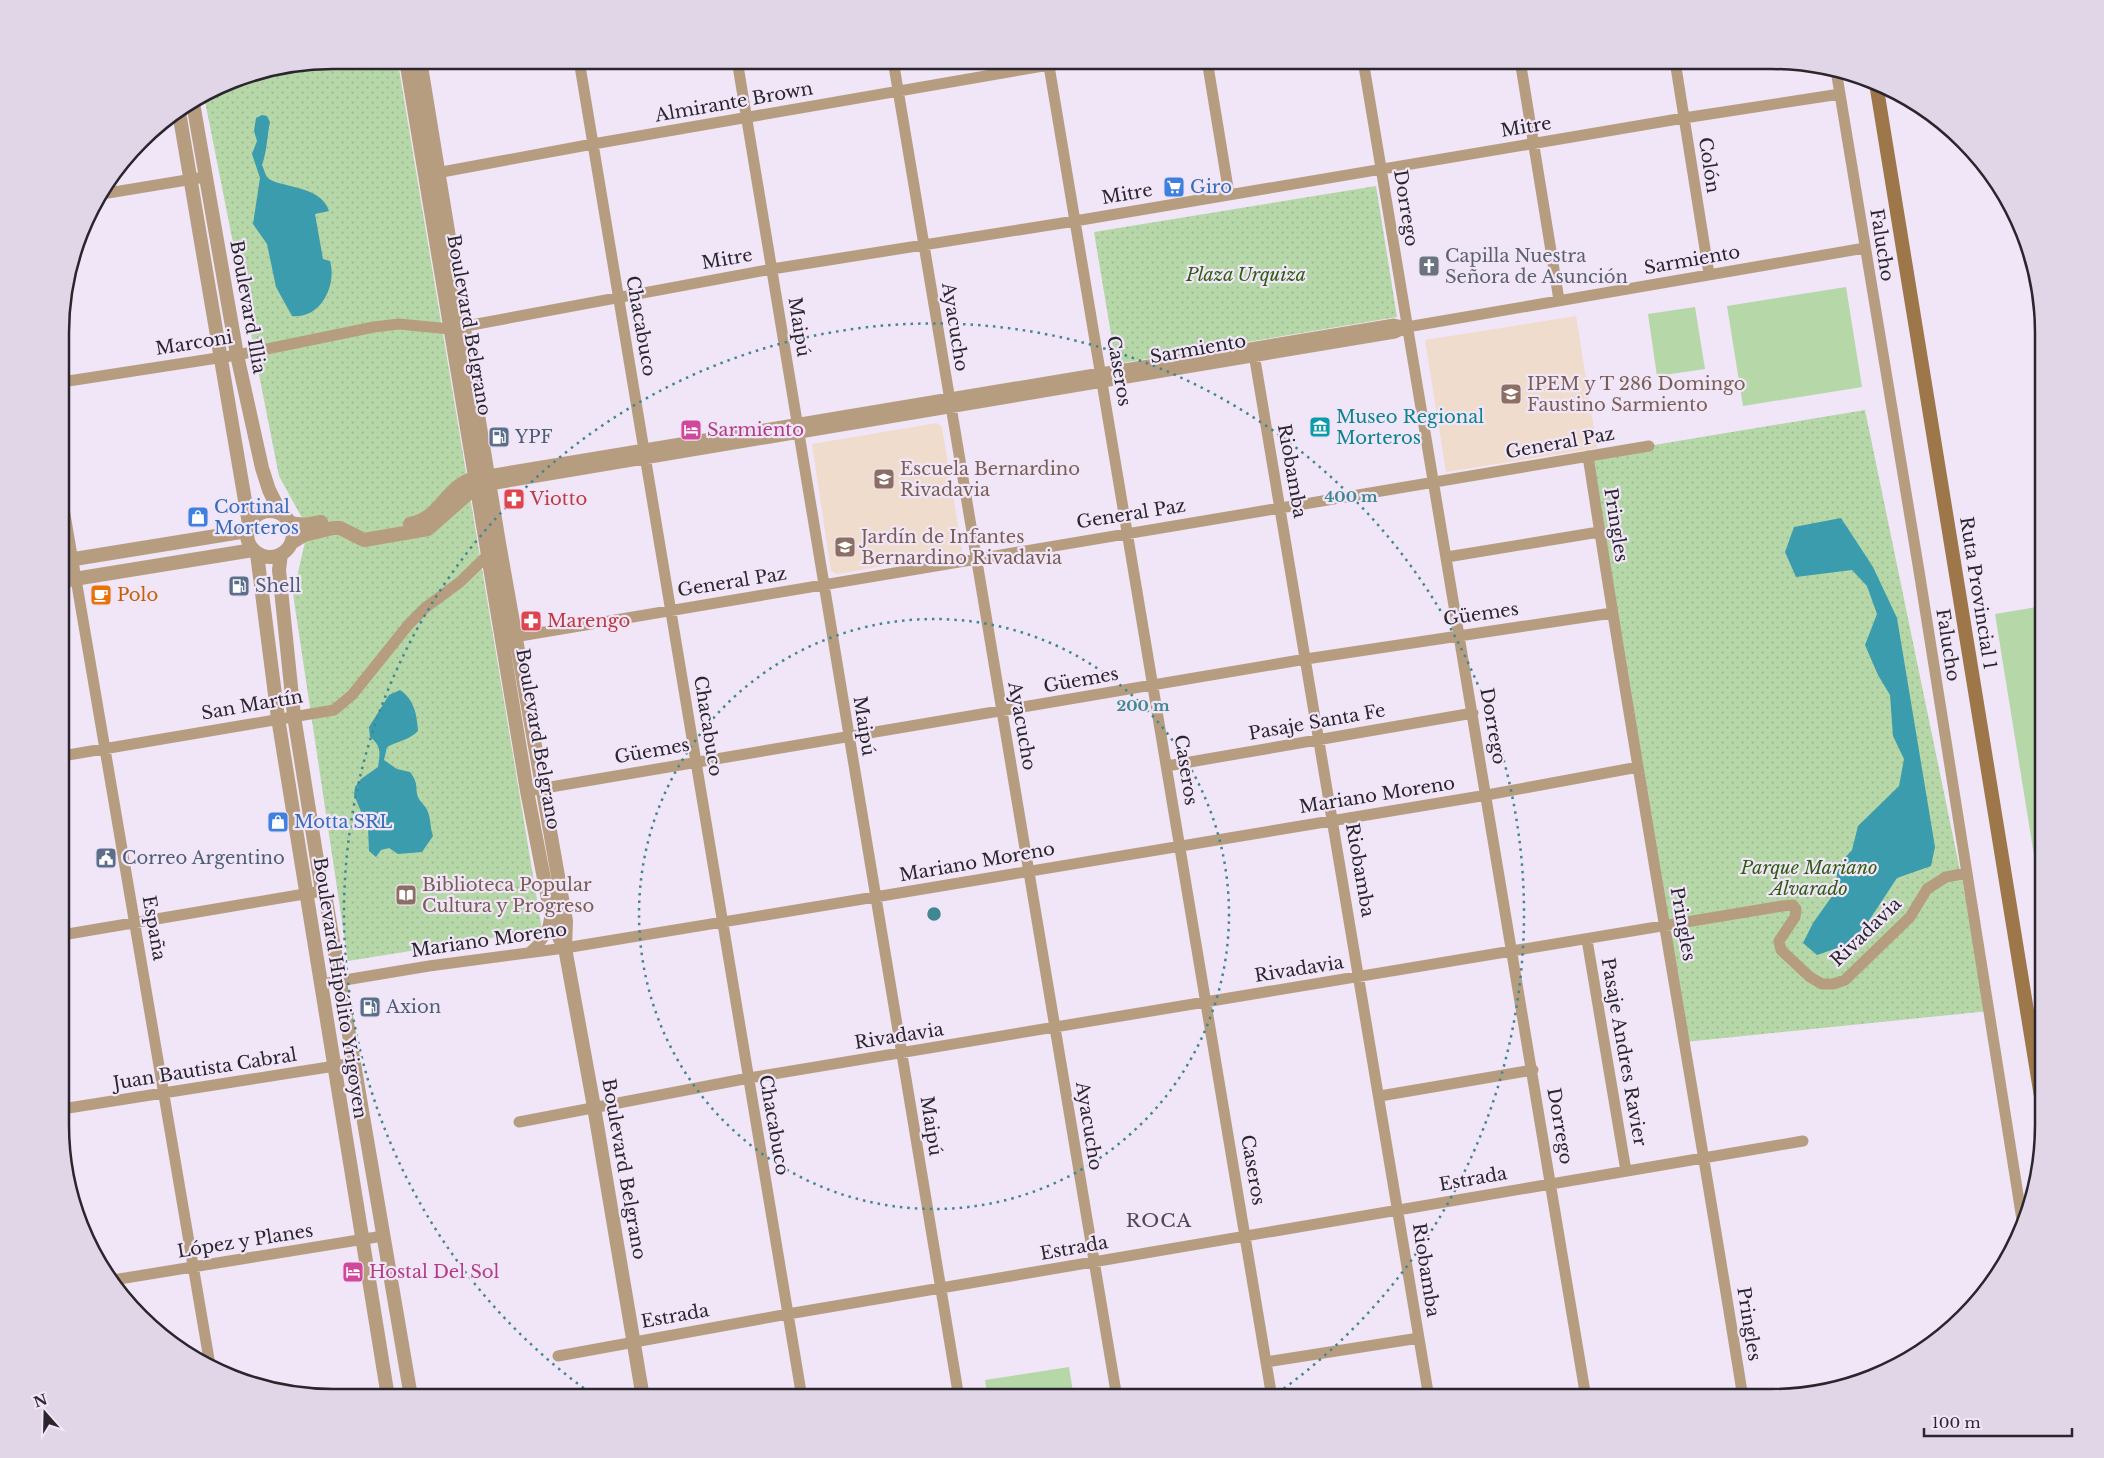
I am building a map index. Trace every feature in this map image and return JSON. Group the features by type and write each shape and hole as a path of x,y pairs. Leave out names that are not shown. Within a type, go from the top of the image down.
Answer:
{"main road":[{"name":"Ruta Provincial 1","path":"1877,91 2035,1060"}],"street":[{"name":"Boulevard Belgrano","path":"407,69 464,326 483,482 488,555 509,638"},
{"name":"Boulevard Belgrano","path":"421,69 431,174 450,329 483,482 499,543 509,638 534,789 553,925 565,948"},
{"name":"Chacabuco","path":"580,69 800,1389"},
{"name":"Maipú","path":"738,69 957,1389"},
{"name":"Ayacucho","path":"894,69 1115,1389"},
{"name":"Almirante Brown","path":"431,174 1017,69"},
{"name":"Caseros","path":"1050,69 1270,1389"},
{"path":"1208,69 1229,194"},
{"name":"Dorrego","path":"1365,69 1552,1183 1585,1389"},
{"path":"1522,69 1559,300"},
{"name":"Colón","path":"1676,69 1709,274"},
{"name":"Falucho","path":"1837,77 1919,571 2020,1213"},
{"name":"Mitre","path":"450,329 772,269 1075,221 1382,168 1840,94"},
{"name":"Boulevard Illia","path":"194,108 237,355 262,468 269,490 286,519"},
{"name":"Boulevard Illia","path":"180,117 248,527"},
{"path":"109,193 205,177"},
{"name":"Sarmiento","path":"483,482 1254,353 1396,333 1408,327 1865,248"},
{"name":"Marconi","path":"69,381 237,355 398,324 450,329"},
{"name":"Riobamba","path":"1254,353 1334,820 1428,1389"},
{"name":"General Paz","path":"509,638 1128,532 1649,446"},
{"name":"Pringles","path":"1588,456 1612,613 1705,1157 1742,1389"},
{"path":"69,580 255,552 269,558 281,554 291,543 304,536 333,528 340,528 364,540 427,519 460,484 483,482"},
{"path":"255,552 247,538 248,527 259,514 274,512 305,526 332,519 340,519 362,530 393,531"},
{"path":"286,519 293,536 291,543"},
{"path":"69,560 248,527"},
{"path":"1446,557 1599,532"},
{"name":"San Martín","path":"69,755 334,710 352,695 409,624 425,608 460,582 499,543"},
{"name":"Boulevard Hipólito Yrigoyen","path":"255,552 278,718 386,1389"},
{"name":"Boulevard Hipólito Yrigoyen","path":"281,554 279,570 294,716 322,890 326,900 409,1389"},
{"name":"España","path":"69,580 105,748 209,1358"},
{"name":"Güemes","path":"534,789 1001,712 1306,659 1460,634 1612,613"},
{"name":"Pasaje Santa Fe","path":"1167,766 1473,713"},
{"name":"Mariano Moreno","path":"321,984 565,948 875,897 1487,795 1638,767"},
{"name":"Boulevard Belgrano","path":"534,789 566,921 565,948 642,1389"},
{"name":"Rivadavia","path":"519,1122 749,1078 1794,905 1796,909 1795,917 1782,935 1780,941 1781,950 1810,977 1822,984 1833,984 1845,980 1910,917 1927,889 1934,883 1946,877 1967,873"},
{"path":"69,934 322,890"},
{"path":"530,952 541,943 548,933 551,912"},
{"name":"Pasaje Andres Ravier","path":"1586,940 1626,1171"},
{"name":"Juan Bautista Cabral","path":"69,1108 164,1091 354,1063"},
{"path":"1380,1096 1533,1070"},
{"name":"Estrada","path":"558,1356 788,1314 1803,1141"},
{"name":"López y Planes","path":"118,1279 383,1236"},
{"path":"1266,1362 1419,1338"}],"shaded area":[{"name":"IPEM y T 286 Domingo Faustino Sarmiento","path":"1576,316 1597,448 1446,472 1425,340"},
{"name":"Escuela Bernardino Rivadavia","path":"937,423 942,427 962,550 960,553 837,574 831,571 812,444"}],"green space":[{"path":"316,69 399,69 542,930 348,961 293,594 308,529 279,476 205,102 248,83 298,71"},
{"name":"Plaza Urquiza","path":"1376,186 1397,317 1116,364 1094,232"},
{"path":"1846,287 1862,387 1743,406 1727,306"},
{"path":"1695,307 1705,369 1657,376 1648,314"},
{"name":"Parque Mariano Alvarado","path":"1865,410 1989,1011 1685,1042 1588,456"},
{"path":"2035,607 2035,862 1995,614"},
{"path":"1069,1367 1073,1389 986,1389 985,1380"}],"water":[{"path":"262,115 267,116 270,122 262,165 267,177 272,181 308,191 324,202 329,211 315,214 323,259 330,261 332,270 329,290 319,306 311,312 302,315 292,316 276,287 267,244 253,224 260,178 252,154 257,141 254,131 256,118"},
{"path":"1841,518 1873,567 1897,618 1935,847 1931,866 1897,878 1866,925 1846,945 1817,955 1803,943 1813,923 1835,892 1838,865 1852,850 1858,826 1899,786 1904,759 1893,736 1890,695 1878,675 1865,645 1877,614 1867,586 1852,570 1796,577 1785,552 1794,527"},
{"path":"400,690 412,703 417,719 418,731 387,747 384,760 397,769 410,772 413,776 419,799 428,812 433,836 422,852 398,854 389,848 381,850 376,857 369,851 368,828 354,795 355,787 361,779 378,767 379,751 377,744 370,737 369,727 389,695"}],"place":[{"name":"Giro","path":"1174,187"},
{"name":"Capilla Nuestra Señora de Asunción","path":"1429,266"},
{"name":"IPEM y T 286 Domingo Faustino Sarmiento","path":"1511,394"},
{"name":"Museo Regional Morteros","path":"1320,427"},
{"name":"Sarmiento","path":"691,430"},
{"name":"YPF","path":"499,437"},
{"name":"Escuela Bernardino Rivadavia","path":"884,479"},
{"name":"Viotto","path":"514,499"},
{"name":"Cortinal Morteros","path":"198,517"},
{"name":"Jardín de Infantes Bernardino Rivadavia","path":"845,547"},
{"name":"Shell","path":"239,586"},
{"name":"Polo","path":"101,595"},
{"name":"Marengo","path":"531,621"},
{"name":"Motta SRL","path":"278,822"},
{"name":"Correo Argentino","path":"106,858"},
{"name":"Biblioteca Popular Cultura y Progreso","path":"406,895"},
{"name":"Axion","path":"370,1007"},
{"name":"Hostal Del Sol","path":"353,1272"}],"district":[{"name":"ROCA","path":"1159,1220"}]}
